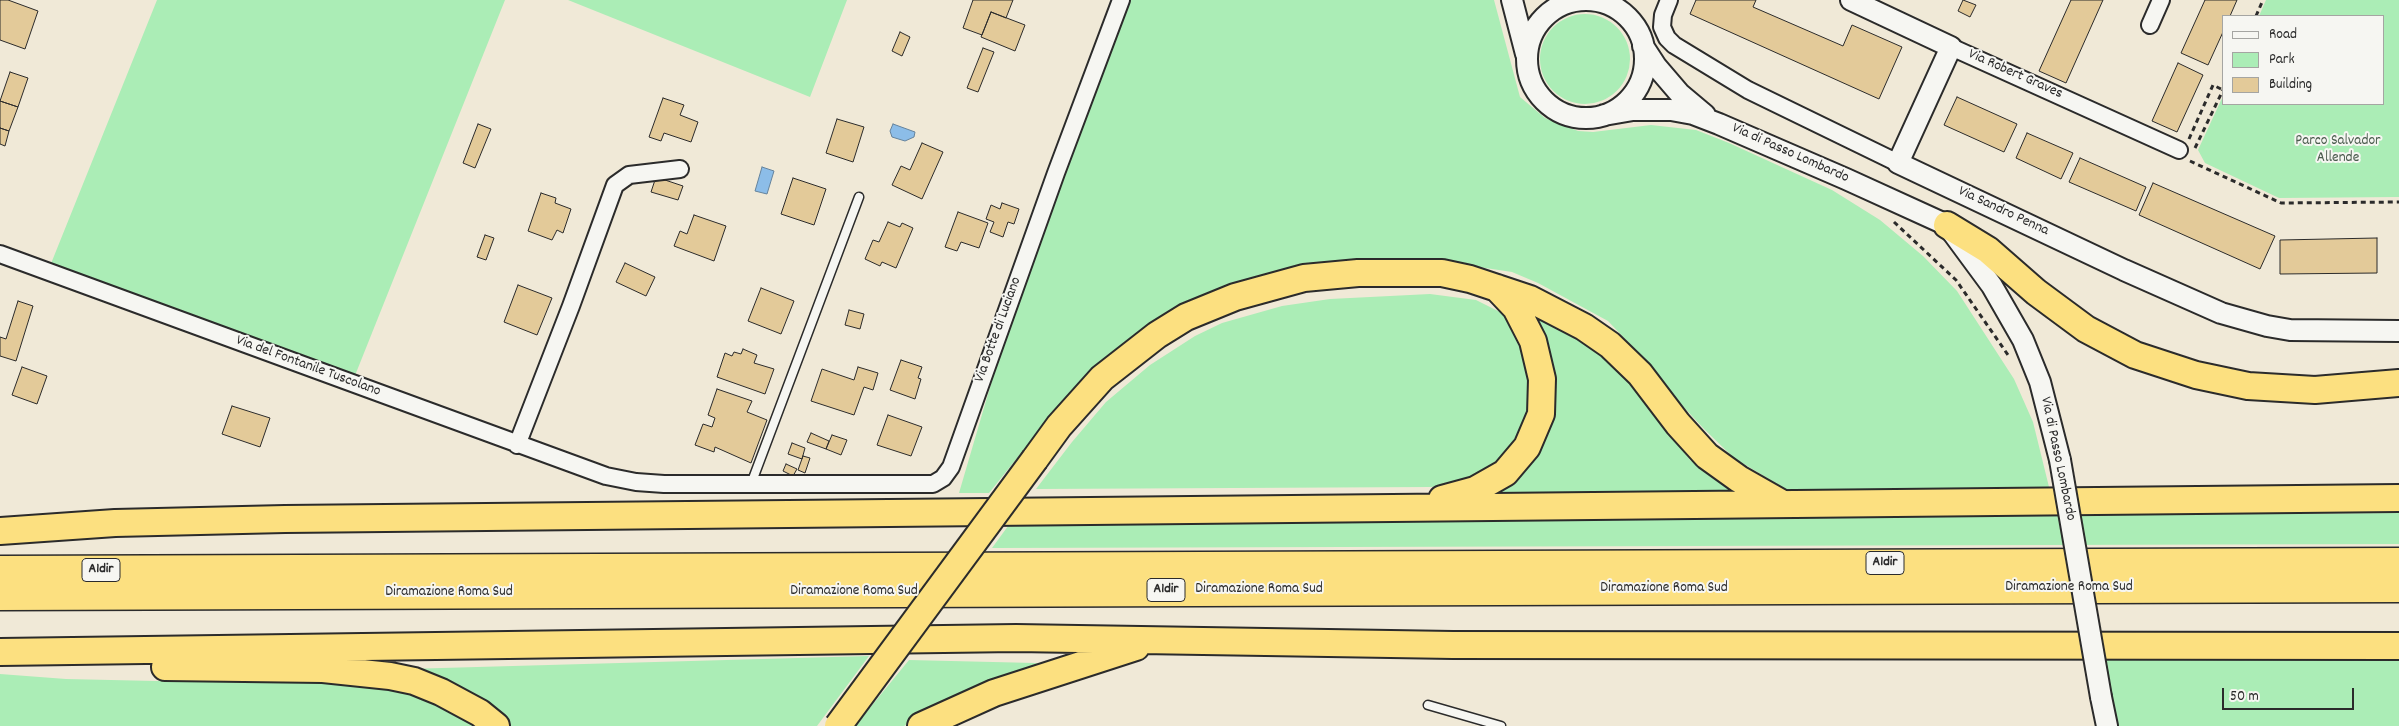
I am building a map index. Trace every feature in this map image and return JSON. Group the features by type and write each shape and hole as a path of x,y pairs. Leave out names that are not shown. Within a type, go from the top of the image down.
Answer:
{"highway":[{"path":"1947,225 1988,250 2036,292 2086,329 2135,355 2196,375 2248,386 2315,390 2399,383"},
{"path":"838,726 1035,459 1084,397 1124,360 1172,324 1224,300 1288,282 1358,273 1451,274 1496,288 1562,314 1604,341 1640,374 1684,431 1707,456 1739,479 1784,504"},
{"path":"1390,508 1452,497 1492,482 1511,468 1527,447 1541,414 1543,391 1536,351 1516,308 1496,288"},
{"path":"0,531 115,524 285,519 2399,498"},
{"name":"Diramazione Roma Sud","path":"0,570 2399,562"},
{"name":"Diramazione Roma Sud","path":"0,596 1590,589 2399,588"},
{"path":"0,652 1070,638 1453,645 2399,646"},
{"path":"921,726 957,708 1007,689 1157,641"},
{"path":"2283,645 2399,651"},
{"path":"0,659 84,666 340,670 390,676 414,681 441,692 480,713 496,726"}],"street":[{"name":"Via Botte di Luciano","path":"617,478 655,484 929,484 940,480 947,474 1056,172 1121,0"},
{"path":"1512,0 1523,62 1541,98 1556,110 1598,120 1622,106 1635,91 1643,74 1643,45 1626,7 1588,0 1576,0 1552,11 1539,24 1523,62"},
{"name":"Via Sandro Penna","path":"1669,0 1663,15 1662,27 1667,38 1674,45 1748,90 2124,270 2220,313 2267,326 2300,331 2399,331"},
{"name":"Via Robert Graves","path":"1851,0 2179,150"},
{"path":"2150,25 2161,0"},
{"name":"Via di Passo Lombardo","path":"1643,45 1656,66 1680,94 1696,109 1719,124"},
{"path":"1898,163 1952,46"},
{"name":"Via di Passo Lombardo","path":"1598,120 1633,110 1671,110 1693,114 1947,225 1992,286 2023,340 2040,382 2060,460 2107,726"},
{"path":"517,444 571,306 615,185 618,181 629,176 680,169"},
{"name":"Via del Fontanile Tuscolano","path":"0,254 517,444 617,478"}],"lane":[{"path":"751,484 859,197"},
{"path":"1428,705 1501,726"}],"path":[{"path":"2256,15 2263,0"},
{"path":"1523,62 1524,84 1535,102 1545,110 1565,120 1598,120"},
{"path":"2179,150 2183,151 2213,85 2222,90"},
{"path":"2222,92 2190,161 2281,203 2399,202"},
{"path":"1887,218 1920,245 1956,280 2011,361"}],"green space":[{"path":"157,0 505,0 352,383 48,271"},
{"path":"568,0 847,0 810,97"},
{"path":"1130,0 1494,0 1520,97 1545,118 1578,131 1593,132 1651,125 1696,130 1832,190 1880,220 1923,256 1957,291 2014,379 2033,422 2049,487 1787,490 1734,458 1678,401 1648,363 1608,321 1538,283 1512,272 1472,266 1433,264 1339,269 1146,328 1107,356 1071,391 989,493 959,493 1005,336 1077,135"},
{"name":"Parco Salvador Allende","path":"2266,0 2399,0 2399,197 2279,198 2205,163 2198,150 2222,98 2222,105 2384,105 2384,15 2259,15"},
{"path":"1585,14 1602,18 1617,27 1626,42 1630,59 1626,76 1617,91 1602,100 1585,104 1568,100 1553,91 1544,76 1540,59 1544,42 1553,27 1568,18"},
{"path":"1430,294 1476,300 1504,314 1513,323 1534,367 1527,429 1489,474 1446,486 1430,487 1036,489 1106,402 1150,365 1195,336 1222,323 1282,306 1330,299"},
{"path":"1531,317 1560,326 1583,339 1609,361 1628,378 1690,460 1736,492 1735,494 1492,493 1554,378 1545,340"},
{"path":"2399,513 2399,544 992,548 1011,522"},
{"path":"869,656 817,726 503,726 406,669"},
{"path":"2105,657 2279,657 2399,661 2399,726 2117,726"},
{"path":"909,660 1035,663 1040,664 1042,667 941,705 904,726 855,726"},
{"path":"0,674 66,679 156,681 286,678 343,679 405,692 438,704 474,726 0,726"}],"water":[{"path":"893,124 915,132 914,137 905,141 892,137 890,131"},
{"path":"762,167 774,171 767,194 755,191"}],"building":[{"path":"0,0 8,0 38,11 25,49 0,40"},
{"path":"973,0 1013,0 1006,18 991,12 982,35 963,28"},
{"path":"1696,0 1756,0 1753,7 1843,46 1852,25 1902,47 1879,99 1690,14"},
{"path":"1963,0 1976,5 1970,17 1958,11"},
{"path":"2071,0 2103,0 2066,83 2039,71"},
{"path":"2205,0 2237,0 2230,15 2222,15 2222,34 2208,65 2181,53"},
{"path":"991,12 1025,25 1015,51 981,37"},
{"path":"900,32 910,37 902,56 892,51"},
{"path":"983,48 994,52 978,92 967,88"},
{"path":"2178,63 2203,75 2177,132 2152,121"},
{"path":"10,72 28,78 18,107 0,101"},
{"path":"1957,97 2017,124 2004,152 1944,125"},
{"path":"663,98 684,105 680,115 698,122 691,142 664,133 661,141 649,137"},
{"path":"0,101 18,107 9,131 0,128"},
{"path":"837,119 864,127 853,162 826,153"},
{"path":"478,124 491,129 475,168 463,163"},
{"path":"0,128 9,131 5,146 0,144"},
{"path":"2027,133 2073,153 2061,179 2016,158"},
{"path":"922,143 943,152 922,199 892,185 901,166 910,170"},
{"path":"2080,158 2146,187 2136,211 2069,182"},
{"path":"656,177 683,186 678,200 651,192"},
{"path":"793,178 826,189 814,225 781,214"},
{"path":"2153,183 2275,236 2260,269 2139,215"},
{"path":"541,193 556,198 555,203 571,209 563,233 557,230 552,240 528,231"},
{"path":"1002,203 1019,209 1014,224 1008,222 1003,237 990,232 994,222 986,219 991,205 1000,209"},
{"path":"958,212 988,223 979,248 961,242 957,251 945,247"},
{"path":"694,215 726,226 714,261 674,246 680,231 687,234"},
{"path":"888,222 900,227 902,223 913,228 896,268 882,262 880,266 865,259 873,240 879,242"},
{"path":"485,235 494,238 486,260 477,257"},
{"path":"2377,238 2377,273 2280,274 2280,240"},
{"path":"625,263 655,277 646,296 616,282"},
{"path":"518,285 552,298 537,335 504,322"},
{"path":"761,288 794,301 781,334 748,321"},
{"path":"18,301 33,306 16,361 0,356 0,337 6,339"},
{"path":"849,310 864,314 860,329 845,325"},
{"path":"743,349 757,355 754,363 774,369 765,394 717,377 725,353 732,356 734,352 741,354"},
{"path":"901,360 922,367 918,378 921,379 915,399 890,390"},
{"path":"22,367 47,376 37,404 12,395"},
{"path":"858,367 878,373 873,390 864,387 854,415 811,401 822,369 854,380"},
{"path":"717,389 752,401 747,412 767,420 751,463 715,447 714,452 695,445 703,424 712,427 715,418 708,415"},
{"path":"232,406 270,418 260,447 222,434"},
{"path":"888,415 922,427 911,456 877,445"},
{"path":"811,433 829,441 826,449 807,442"},
{"path":"832,435 847,440 841,455 826,449"},
{"path":"792,443 805,448 802,459 788,454"},
{"path":"803,456 810,458 805,473 798,470"},
{"path":"786,464 797,469 793,476 783,471"}]}
